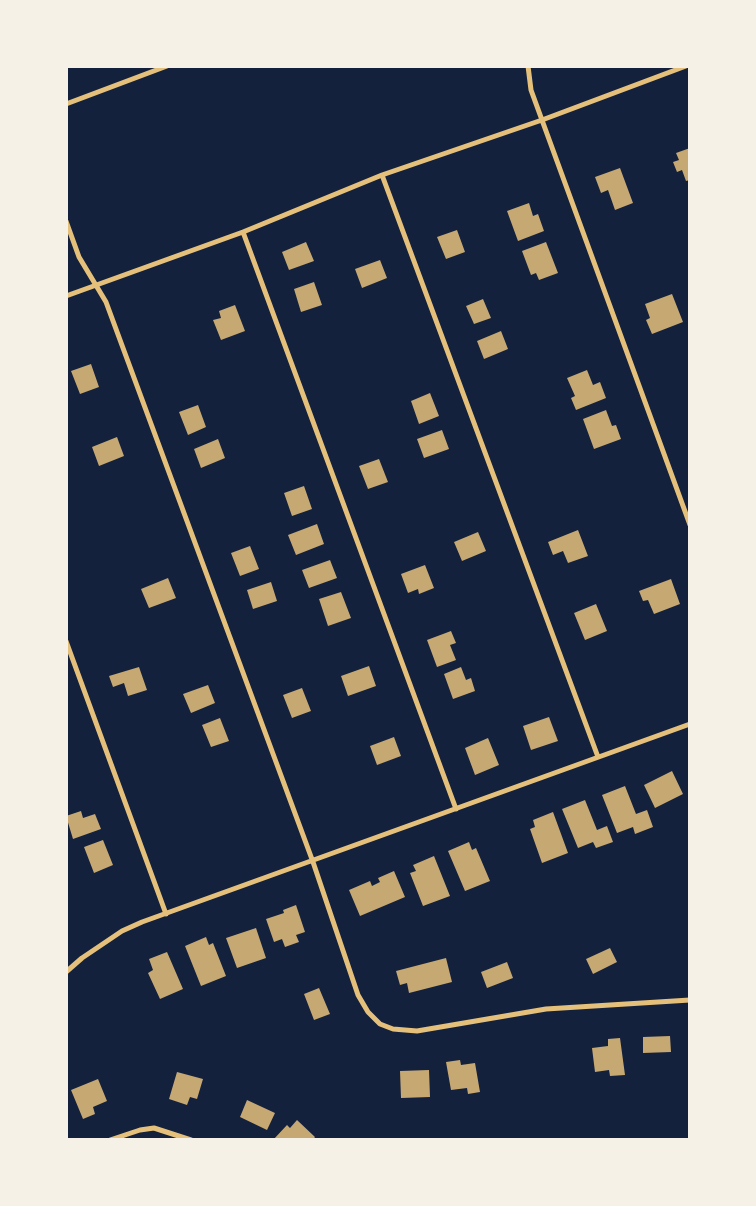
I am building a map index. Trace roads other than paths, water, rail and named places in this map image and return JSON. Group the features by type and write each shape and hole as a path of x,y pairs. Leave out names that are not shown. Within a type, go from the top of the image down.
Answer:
{"street":[{"path":"66,104 167,66"},
{"path":"528,66 531,90 690,525"},
{"path":"66,296 243,232 382,175 542,120 686,66"},
{"path":"382,175 598,757"},
{"path":"66,220 79,257 106,302 313,862 358,995 368,1012 380,1024 393,1029 417,1031 569,1006 690,1000"},
{"path":"243,232 456,810"},
{"path":"66,641 166,914"},
{"path":"66,972 122,931 690,724"},
{"path":"110,1139 154,1128 191,1139"}]}
